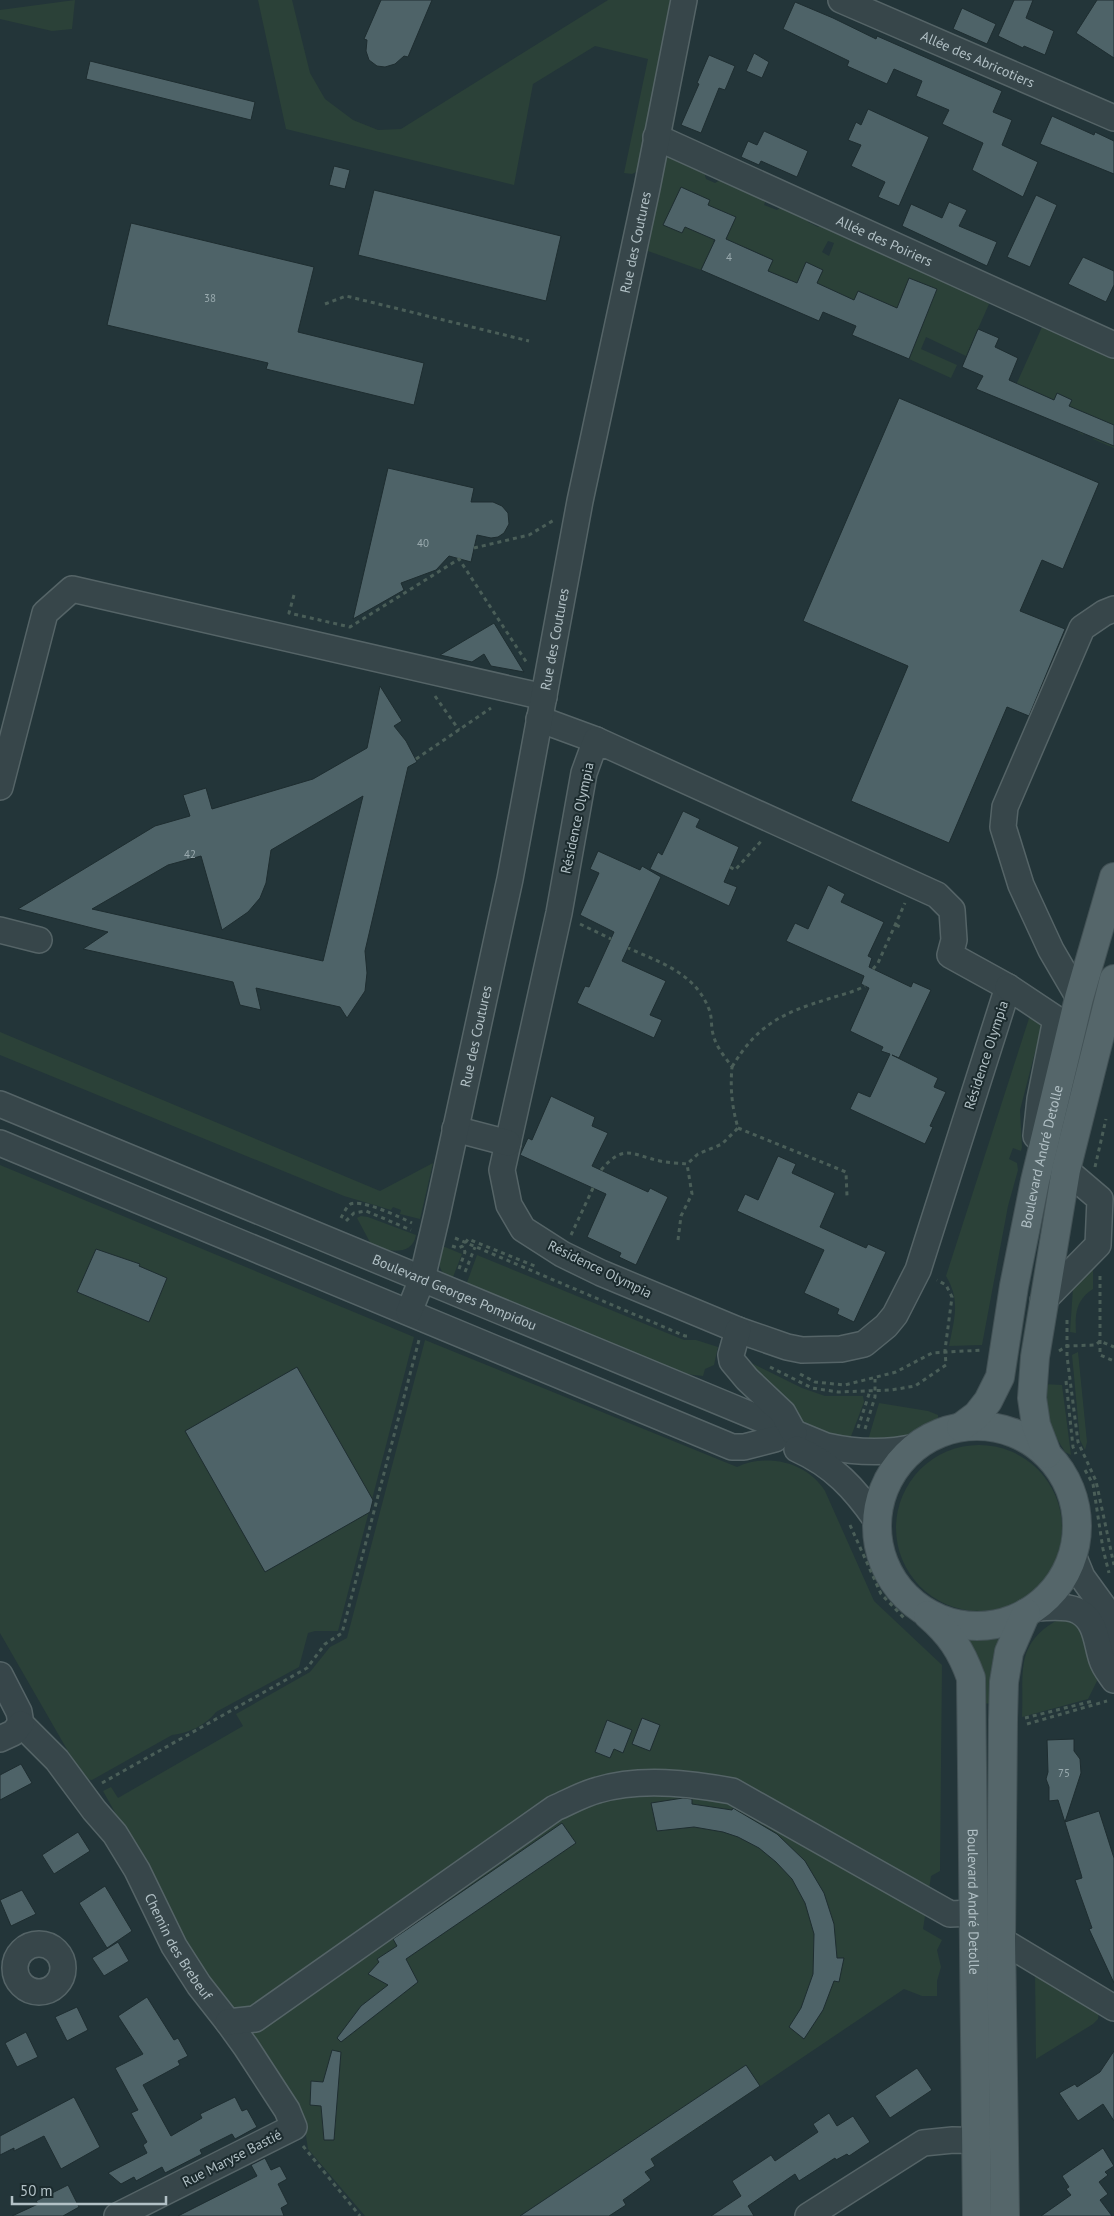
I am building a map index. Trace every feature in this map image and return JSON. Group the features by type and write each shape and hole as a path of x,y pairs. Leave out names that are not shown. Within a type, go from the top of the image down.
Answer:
{"main road":[{"name":"Boulevard André Detolle","path":"961,1427 977,1415 988,1401 1000,1377 1014,1286 1035,1180 1079,998 1114,878"},
{"name":"Boulevard André Detolle","path":"1047,1454 1036,1425 1032,1398 1043,1301 1066,1170 1114,979"},
{"path":"877,1521 878,1509 888,1482 903,1458 916,1447 942,1433 961,1427 978,1426 1011,1431 1035,1444 1047,1454 1063,1474 1072,1494 1077,1510 1078,1528 1074,1555 1059,1585 1031,1611 986,1626 968,1626 915,1616"},
{"name":"Boulevard André Detolle","path":"877,1521 881,1551 887,1568 904,1594 915,1616 946,1631 963,1656 971,1678 977,2216"},
{"name":"Boulevard André Detolle","path":"1005,2216 1001,1940 1004,1682 1009,1652 1031,1611"}],"street":[{"name":"Rue des Coutures","path":"416,1294 455,1129 510,879 582,492 684,0"},
{"name":"Allée des Abricotiers","path":"841,0 1114,118"},
{"name":"Allée des Poiriers","path":"656,137 1114,345"},
{"path":"0,787 45,613 72,589 506,688 596,740"},
{"path":"1079,998 1051,950 1021,885 1004,826 1006,807 1082,628 1104,613 1114,609"},
{"name":"Résidence Olympia","path":"596,740 937,895 952,910 954,940 950,955 1008,986 918,1270 894,1316 886,1326 864,1344 841,1350 808,1350 787,1347 738,1330 601,1273 562,1254 523,1229 515,1218 505,1189 502,1170 559,913 584,773 596,740"},
{"path":"0,930 39,940"},
{"path":"1008,986 1056,1019 1040,1100 1035,1139 1035,1180"},
{"name":"Boulevard Georges Pompidou","path":"0,1104 416,1294"},
{"name":"Boulevard Georges Pompidou","path":"0,1120 416,1294 784,1436 852,1452 883,1453 916,1447"},
{"path":"455,1129 508,1143"},
{"path":"0,1143 416,1294 732,1447 744,1447 784,1436 783,1413 747,1379 732,1361 731,1355 738,1330"},
{"path":"1043,1301 1098,1245 1100,1199 1066,1170"},
{"name":"Boulevard Georges Pompidou","path":"784,1436 801,1451 834,1470 857,1492 877,1521"},
{"path":"1074,1555 1082,1577 1103,1606 1107,1616 1114,1654"},
{"path":"1031,1611 1064,1608 1078,1611 1088,1618 1095,1632 1102,1661 1114,1680"},
{"name":"Chemin des Brebeuf","path":"0,1675 19,1712 21,1724 57,1760 94,1810 115,1834 137,1870 174,1946 198,1985 228,2022 286,2110 294,2128"},
{"path":"0,1739 13,1733 21,1724"},
{"path":"228,2022 255,2019 555,1808 598,1790 637,1784 700,1785 732,1791 950,1914 973,1913"},
{"path":"1001,1940 1114,2008"},
{"name":"Rue Maryse Bastié","path":"117,2216 294,2128"},
{"path":"808,2216 923,2143 953,2140 976,2142 1004,2141"}],"path":[{"path":"326,304 346,296 529,341"},
{"path":"474,548 529,535 540,528"},
{"path":"294,595 290,613 350,627 459,559 515,645"},
{"path":"416,759 490,710 504,695 506,688"},
{"path":"730,867 735,870 779,823"},
{"path":"873,969 878,963 896,925 913,884"},
{"path":"559,913 611,939"},
{"path":"896,925 903,928"},
{"path":"628,948 673,968 692,981 699,989 710,1014 712,1034 718,1048 732,1067"},
{"path":"738,1128 733,1111 730,1088 732,1067 745,1046 775,1020 798,1009 865,986"},
{"path":"688,1164 698,1154 722,1144 738,1128"},
{"path":"738,1128 846,1172 848,1196"},
{"path":"601,1170 610,1160 630,1152 660,1161 688,1164"},
{"path":"678,1240 681,1216 692,1194 688,1164"},
{"path":"562,1254 593,1188"},
{"path":"341,1218 349,1204 353,1202 367,1204 413,1223"},
{"path":"346,1221 354,1213 366,1211 420,1233"},
{"path":"453,1238 685,1336 697,1337"},
{"path":"1098,1245 1100,1254 1100,1355 1114,1361"},
{"path":"456,1276 465,1252 463,1246"},
{"path":"463,1278 475,1247"},
{"path":"84,1794 307,1668 326,1644 342,1633 422,1333"},
{"path":"1067,1346 1096,1345 1100,1341"},
{"path":"1100,1341 1114,1346"},
{"path":"865,1430 875,1397 875,1379"},
{"path":"1066,1381 1073,1447 1076,1454"},
{"path":"856,1435 870,1391"},
{"path":"1083,1453 1099,1492 1114,1564"},
{"path":"1084,1470 1093,1484 1102,1549 1110,1576"},
{"path":"846,1516 881,1594 915,1616"},
{"path":"1017,1720 1093,1701"},
{"path":"1022,1732 1027,1724 1101,1704"},
{"path":"294,2128 301,2144 360,2216"}],"green space":[{"path":"75,0 72,29 52,31 0,19 0,10"},
{"path":"258,0 292,0 310,73 325,99 353,120 378,130 401,129 608,0 672,0 638,171 632,174 624,173 648,59 595,46 533,84 514,185 286,129"},
{"path":"666,152 703,169 706,179 715,183 724,178 767,197 764,205 777,210 784,205 807,215 808,222 818,227 824,223 985,298 989,304 966,356 926,337 921,349 957,365 951,378 909,359 917,339 902,331 909,279 893,324 870,296 859,291 851,307 844,303 847,297 814,290 823,270 797,283 768,271 773,260 745,247 738,261 711,249 701,270 648,251","holes":["726,214 735,218 723,247 713,242","828,241 834,243 829,256 822,252"]},
{"path":"1042,327 1114,353 1114,448 1093,439 1095,435 1085,431 1083,435 1078,432 1081,425 1069,406 1072,400 1057,393 1054,400 1025,387 1012,394"},
{"path":"1032,1009 1042,1025 1020,1110 1022,1147 1021,1151 1013,1148 1009,1159 1017,1163 1018,1170 1008,1206 982,1345 949,1346 955,1302 951,1285 946,1276"},
{"path":"0,1032 380,1191 433,1163 420,1219 400,1214 401,1210 393,1207 391,1210 344,1196 0,1055"},
{"path":"0,1165 414,1337 338,1631 315,1631 308,1633 299,1667 216,1712 197,1728 172,1735 92,1780 84,1779 0,1633"},
{"path":"361,1216 416,1235 414,1242 410,1247 398,1251 372,1246 357,1218"},
{"path":"440,1245 462,1254 451,1282 441,1270 438,1255"},
{"path":"477,1255 684,1340 696,1340 718,1347 714,1365 705,1369 703,1376 685,1374 637,1361 465,1288"},
{"path":"1093,1268 1093,1289 1080,1302 1076,1319 1076,1333 1070,1332 1073,1288"},
{"path":"425,1340 737,1467 761,1461 773,1461 786,1463 808,1473 825,1491 874,1601 942,1665 940,1871 931,1876 923,1929 942,1940 937,1950 941,1967 937,1981 937,1996 922,1996 904,1989 652,2159 655,2166 646,2172 651,2180 623,2200 626,2205 609,2216 365,2216 308,2149 305,2129 120,1836 117,1816 103,1791 111,1787 118,1798 243,1726 236,1714 310,1672 330,1647 347,1638"},
{"path":"1078,1352 1087,1442 1085,1450 1080,1440 1072,1355"},
{"path":"743,1359 802,1388 825,1396 863,1396 864,1402 850,1439 834,1437 807,1425"},
{"path":"1043,1384 1062,1385 1071,1455 1065,1452 1045,1419"},
{"path":"879,1403 928,1411 938,1415 938,1418 904,1436 866,1447"},
{"path":"979,1445 1003,1449 1018,1455 1043,1476 1052,1489 1058,1504 1062,1528 1058,1552 1052,1567 1031,1592 1018,1601 1003,1607 979,1611 955,1607 940,1601 915,1580 906,1567 900,1552 896,1528 900,1504 906,1489 927,1464 940,1455 955,1449"},
{"path":"1061,1618 1071,1620 1087,1637 1097,1681 1088,1699 1022,1717 1023,1672 1029,1648 1035,1637"},
{"path":"1000,1639 992,1704 982,1703 976,1657 969,1640"},
{"path":"1035,1970 1099,2012 1098,2019 1093,2024 1036,2059"}],"building":[{"path":"381,0 432,0 408,57 404,56 395,64 385,67 377,66 369,60 366,51 367,40 364,39"},
{"path":"1014,0 1033,0 1026,18 1054,31 1045,55 1024,46 1023,48 998,36"},
{"path":"1097,0 1114,0 1114,58 1076,33"},
{"path":"795,2 876,39 877,36 1002,91 993,112 1012,120 1002,145 1038,162 1023,197 972,170 983,143 942,124 949,110 916,96 922,81 894,69 887,84 847,66 849,61 783,29"},
{"path":"962,8 996,24 987,44 953,29"},
{"path":"754,53 769,62 762,78 746,71"},
{"path":"709,55 735,66 725,90 719,88 701,133 681,125"},
{"path":"90,61 255,102 251,120 86,79"},
{"path":"868,109 929,137 899,206 878,197 885,182 851,166 861,145 848,140 856,122 861,125"},
{"path":"1052,116 1094,135 1095,132 1114,141 1114,174 1040,144"},
{"path":"764,131 808,151 797,177 761,161 759,165 741,157 748,141 757,145"},
{"path":"334,166 350,170 345,189 329,185"},
{"path":"681,187 710,200 708,205 736,217 726,239 773,260 768,271 797,283 806,262 823,270 817,283 854,300 858,291 897,308 909,278 937,289 909,359 852,335 856,326 823,312 819,321 701,270 715,240 685,227 682,233 663,225"},
{"path":"374,190 561,236 546,301 358,255"},
{"path":"1036,195 1057,205 1030,267 1007,257"},
{"path":"949,202 967,210 959,226 997,242 987,266 902,226 911,204 942,218"},
{"path":"131,223 314,267 298,332 424,363 414,405 266,369 268,363 107,325"},
{"path":"1083,257 1114,271 1114,285 1106,302 1068,284"},
{"path":"978,329 999,338 995,347 1018,358 1009,380 1054,400 1057,393 1072,400 1069,406 1114,425 1114,446 976,389 983,376 962,367"},
{"path":"899,398 1099,483 1063,569 1042,560 1020,611 1065,629 1029,716 1007,707 949,843 851,801 908,666 803,621"},
{"path":"388,468 474,488 471,502 493,502 502,506 508,513 509,524 504,533 498,537 491,538 477,535 471,562 449,556 436,570 401,583 404,590 353,619"},
{"path":"494,623 524,672 491,666 484,654 472,662 440,655"},
{"path":"380,686 402,721 394,726 406,741 417,762 408,767 365,951 367,973 365,991 347,1018 340,1007 256,988 261,1010 240,1005 233,982 83,949 108,932 18,909 155,826 190,816 183,795 206,788 212,809 313,779 367,748","holes":["363,796 323,961 92,909 168,865 201,856 222,930 248,912 260,898 266,883 271,850"]},
{"path":"683,811 700,819 696,827 739,847 724,882 737,887 729,906 650,869 658,852 662,855"},
{"path":"598,851 640,870 642,866 661,877 622,961 666,981 650,1015 662,1020 654,1038 577,1003 585,986 589,987 614,932 580,915 599,873 590,869"},
{"path":"828,885 845,894 841,902 884,922 868,956 872,958 869,967 911,987 913,982 931,990 899,1058 892,1055 938,1078 934,1087 946,1092 930,1126 933,1127 925,1144 850,1109 858,1092 870,1097 890,1054 881,1051 883,1047 850,1031 869,988 861,984 864,976 786,941 795,923 808,929"},
{"path":"551,1096 595,1117 592,1126 608,1133 592,1166 648,1192 650,1188 668,1197 636,1265 619,1257 621,1253 587,1237 606,1194 520,1155 528,1138 532,1140"},
{"path":"778,1156 796,1164 792,1173 835,1193 820,1227 866,1248 868,1244 886,1252 854,1322 837,1314 839,1309 804,1293 824,1250 737,1211 745,1194 758,1200"},
{"path":"96,1249 140,1264 139,1266 167,1278 149,1322 77,1292"},
{"path":"297,1367 373,1500 370,1512 265,1572 185,1431"},
{"path":"642,1718 660,1725 650,1751 632,1744"},
{"path":"607,1720 632,1730 623,1753 614,1749 610,1758 595,1752"},
{"path":"1074,1739 1074,1751 1080,1759 1081,1773 1065,1822 1099,1811 1114,1858 1114,1983 1089,1929 1092,1928 1075,1880 1082,1878 1058,1800 1049,1801 1049,1787 1046,1779 1048,1772 1047,1740"},
{"path":"21,1764 32,1783 0,1800 0,1775"},
{"path":"683,1798 692,1799 692,1804 732,1810 733,1808 777,1834 805,1861 824,1893 834,1924 837,1958 844,1958 839,1982 834,1981 823,2010 804,2039 789,2027 801,2008 813,1974 814,1934 805,1903 792,1879 776,1862 759,1848 738,1837 723,1832 694,1827 657,1831 651,1803"},
{"path":"562,1823 576,1843 406,1959 418,1982 341,2042 337,2038 361,2006 388,1985 368,1974 379,1962 377,1959 397,1946 393,1939"},
{"path":"78,1832 90,1851 54,1874 42,1855"},
{"path":"105,1886 132,1931 107,1948 79,1903"},
{"path":"22,1890 36,1914 11,1926 0,1900"},
{"path":"118,1942 129,1961 104,1976 92,1958"},
{"path":"147,1997 174,2040 178,2038 188,2056 178,2061 180,2065 143,2085 171,2136 202,2118 200,2114 235,2097 242,2111 247,2109 257,2127 235,2139 232,2134 200,2150 202,2154 165,2173 162,2167 136,2181 134,2177 121,2184 108,2173 147,2153 143,2145 147,2142 131,2113 138,2110 115,2068 143,2054 118,2016"},
{"path":"77,2007 88,2030 67,2041 55,2017"},
{"path":"26,2032 38,2057 17,2067 5,2043"},
{"path":"332,2050 341,2052 334,2140 324,2140 321,2106 310,2105 311,2081 323,2082"},
{"path":"1114,2051 1114,2121 1103,2104 1078,2121 1059,2093 1075,2084 1077,2087 1100,2072"},
{"path":"746,2065 760,2086 651,2159 655,2166 645,2172 651,2180 623,2200 626,2205 609,2216 520,2216"},
{"path":"917,2068 932,2090 890,2118 875,2096"},
{"path":"74,2097 100,2147 61,2169 44,2136 14,2151 14,2148 0,2155 0,2136"},
{"path":"829,2113 837,2126 853,2116 870,2142 849,2156 847,2154 836,2160 835,2158 799,2181 795,2174 748,2206 754,2216 711,2216 741,2196 732,2181 771,2155 775,2161 818,2132 813,2124"},
{"path":"1103,2148 1114,2166 1105,2172 1108,2175 1099,2182 1108,2194 1100,2200 1112,2216 1041,2216 1071,2195 1066,2189 1069,2187 1062,2176"},
{"path":"265,2158 271,2170 280,2166 287,2179 278,2184 288,2204 281,2208 284,2216 178,2216 257,2176 251,2165"},
{"path":"68,2185 79,2207 63,2216 12,2216 38,2204 36,2201"}]}
